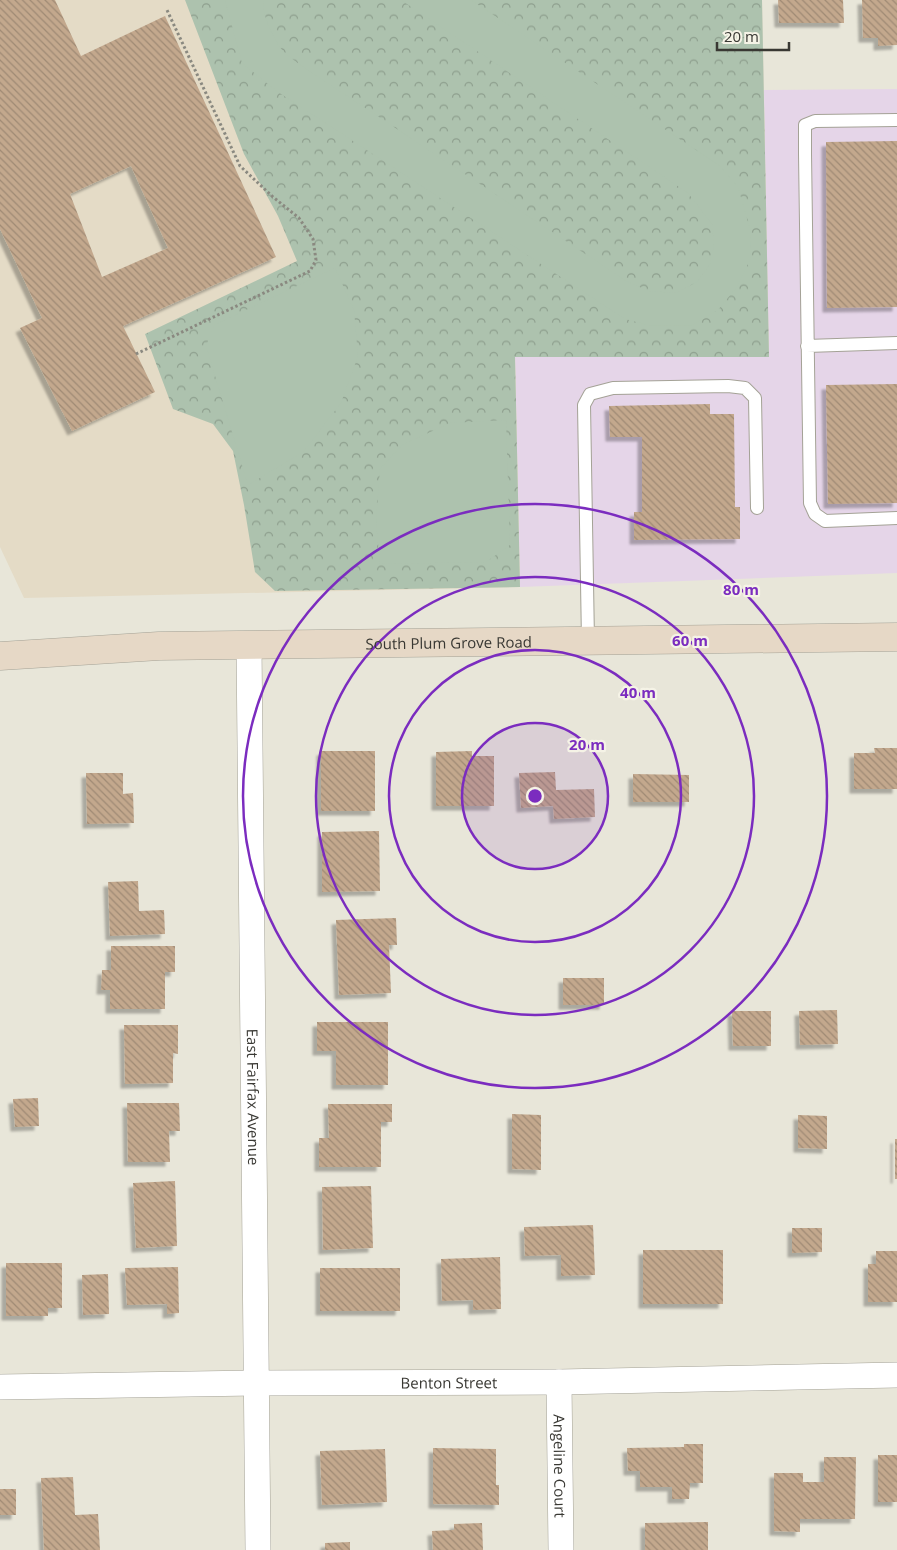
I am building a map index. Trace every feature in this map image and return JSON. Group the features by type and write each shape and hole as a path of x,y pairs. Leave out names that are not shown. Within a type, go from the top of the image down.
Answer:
{"main road":[{"name":"South Plum Grove Road","path":"0,656 159,646 897,637"}],"street":[{"name":"East Fairfax Avenue","path":"249,645 258,1550"},
{"name":"Benton Street","path":"0,1387 255,1383 560,1382 897,1375"},
{"name":"Angeline Court","path":"560,1382 561,1550"}],"lane":[{"path":"897,120 815,121 805,124 810,503 815,514 825,521 897,518"},
{"path":"807,346 897,343"},
{"path":"588,641 584,405 590,394 613,388 728,386 745,388 755,398 757,508"}],"path":[{"path":"136,354 310,271 316,260 312,239 299,218 240,166 166,8"}],"shaded area":[{"path":"0,0 762,0 769,357 515,357 520,587 24,598 0,547"},
{"path":"897,89 897,573 520,587 515,357 768,357 764,90"}],"green space":[{"path":"185,0 762,0 769,357 515,357 520,587 275,591 255,572 233,451 213,424 173,409 145,334 297,261 278,216 244,154"},
{"path":"225,0 264,0 264,12 272,34 284,52 299,64 626,281 649,291 676,293 697,282 710,264 714,245 712,224 688,193 401,0 471,0 720,166 738,187 750,229 751,258 736,288 718,310 693,325 652,326 625,319 278,92 242,63"},
{"path":"335,268 354,310 358,356 341,403 303,452 248,485 206,346 214,325"},
{"path":"506,420 510,545 486,562 380,564 376,522 380,469 402,445 450,423"}],"building":[{"path":"0,0 55,0 81,56 165,16 276,257 123,326 155,392 72,431 20,328 42,318 0,229","holes":["131,166 168,248 102,277 70,194"]},
{"path":"778,0 843,0 844,23 779,23"},
{"path":"862,0 897,0 897,45 878,46 878,38 863,38"},
{"path":"897,141 897,307 827,308 826,142"},
{"path":"897,384 897,503 828,504 826,385"},
{"path":"710,404 710,414 734,414 735,507 740,507 740,539 634,540 634,512 642,512 642,437 610,437 609,406"},
{"path":"874,748 897,748 897,789 854,789 854,753 875,753"},
{"path":"321,751 375,751 375,811 321,811"},
{"path":"472,751 472,756 494,756 494,806 436,806 436,752"},
{"path":"555,772 556,790 594,789 595,817 554,819 553,806 521,808 519,773"},
{"path":"86,773 123,773 123,794 133,793 134,823 87,824"},
{"path":"633,774 689,775 689,802 633,802"},
{"path":"379,831 380,891 322,892 322,832"},
{"path":"138,881 139,911 164,910 165,934 110,936 108,882"},
{"path":"396,918 397,945 389,945 391,993 339,995 336,920"},
{"path":"111,946 175,946 175,972 165,972 165,1009 110,1009 110,990 101,990 102,970 111,970"},
{"path":"563,978 604,978 604,1005 563,1005"},
{"path":"837,1010 838,1044 800,1045 799,1011"},
{"path":"732,1011 771,1011 771,1046 733,1046"},
{"path":"317,1022 388,1022 388,1085 336,1085 336,1051 317,1051"},
{"path":"124,1025 178,1025 178,1054 173,1053 173,1083 125,1084"},
{"path":"38,1098 39,1126 15,1127 13,1099"},
{"path":"127,1103 179,1103 180,1131 169,1131 170,1162 128,1162"},
{"path":"328,1104 392,1104 392,1122 381,1122 381,1167 319,1167 319,1138 329,1138"},
{"path":"512,1114 541,1115 541,1170 512,1169"},
{"path":"798,1115 827,1116 827,1149 798,1148"},
{"path":"895,1139 897,1139 897,1179 895,1179"},
{"path":"175,1181 177,1246 136,1248 133,1183"},
{"path":"371,1186 373,1248 323,1250 322,1187"},
{"path":"593,1225 595,1275 561,1276 561,1255 525,1256 524,1227"},
{"path":"792,1228 822,1228 822,1252 792,1253"},
{"path":"643,1250 723,1250 723,1304 643,1304"},
{"path":"876,1251 897,1251 897,1302 868,1302 868,1264 876,1264"},
{"path":"500,1257 501,1309 473,1310 473,1300 442,1301 441,1259"},
{"path":"6,1263 62,1263 62,1308 48,1308 48,1316 6,1316"},
{"path":"178,1267 179,1313 167,1314 167,1304 127,1305 125,1268"},
{"path":"320,1268 400,1268 400,1311 320,1311"},
{"path":"108,1274 109,1314 83,1315 82,1275"},
{"path":"684,1444 703,1444 703,1483 690,1483 689,1499 672,1499 672,1487 640,1487 640,1471 628,1471 627,1448 684,1447"},
{"path":"433,1448 496,1449 496,1485 499,1485 499,1505 433,1504"},
{"path":"385,1449 387,1502 322,1505 320,1451"},
{"path":"878,1455 897,1455 897,1502 878,1502"},
{"path":"824,1457 856,1457 855,1519 800,1519 800,1532 774,1531 774,1473 803,1473 803,1482 824,1482"},
{"path":"73,1477 75,1515 98,1514 100,1550 44,1550 41,1478"},
{"path":"0,1489 16,1489 16,1515 0,1515"},
{"path":"708,1522 708,1550 645,1550 645,1523"},
{"path":"482,1523 483,1550 433,1550 432,1531 454,1530 454,1524"},
{"path":"350,1542 350,1550 325,1550 325,1543"}]}
